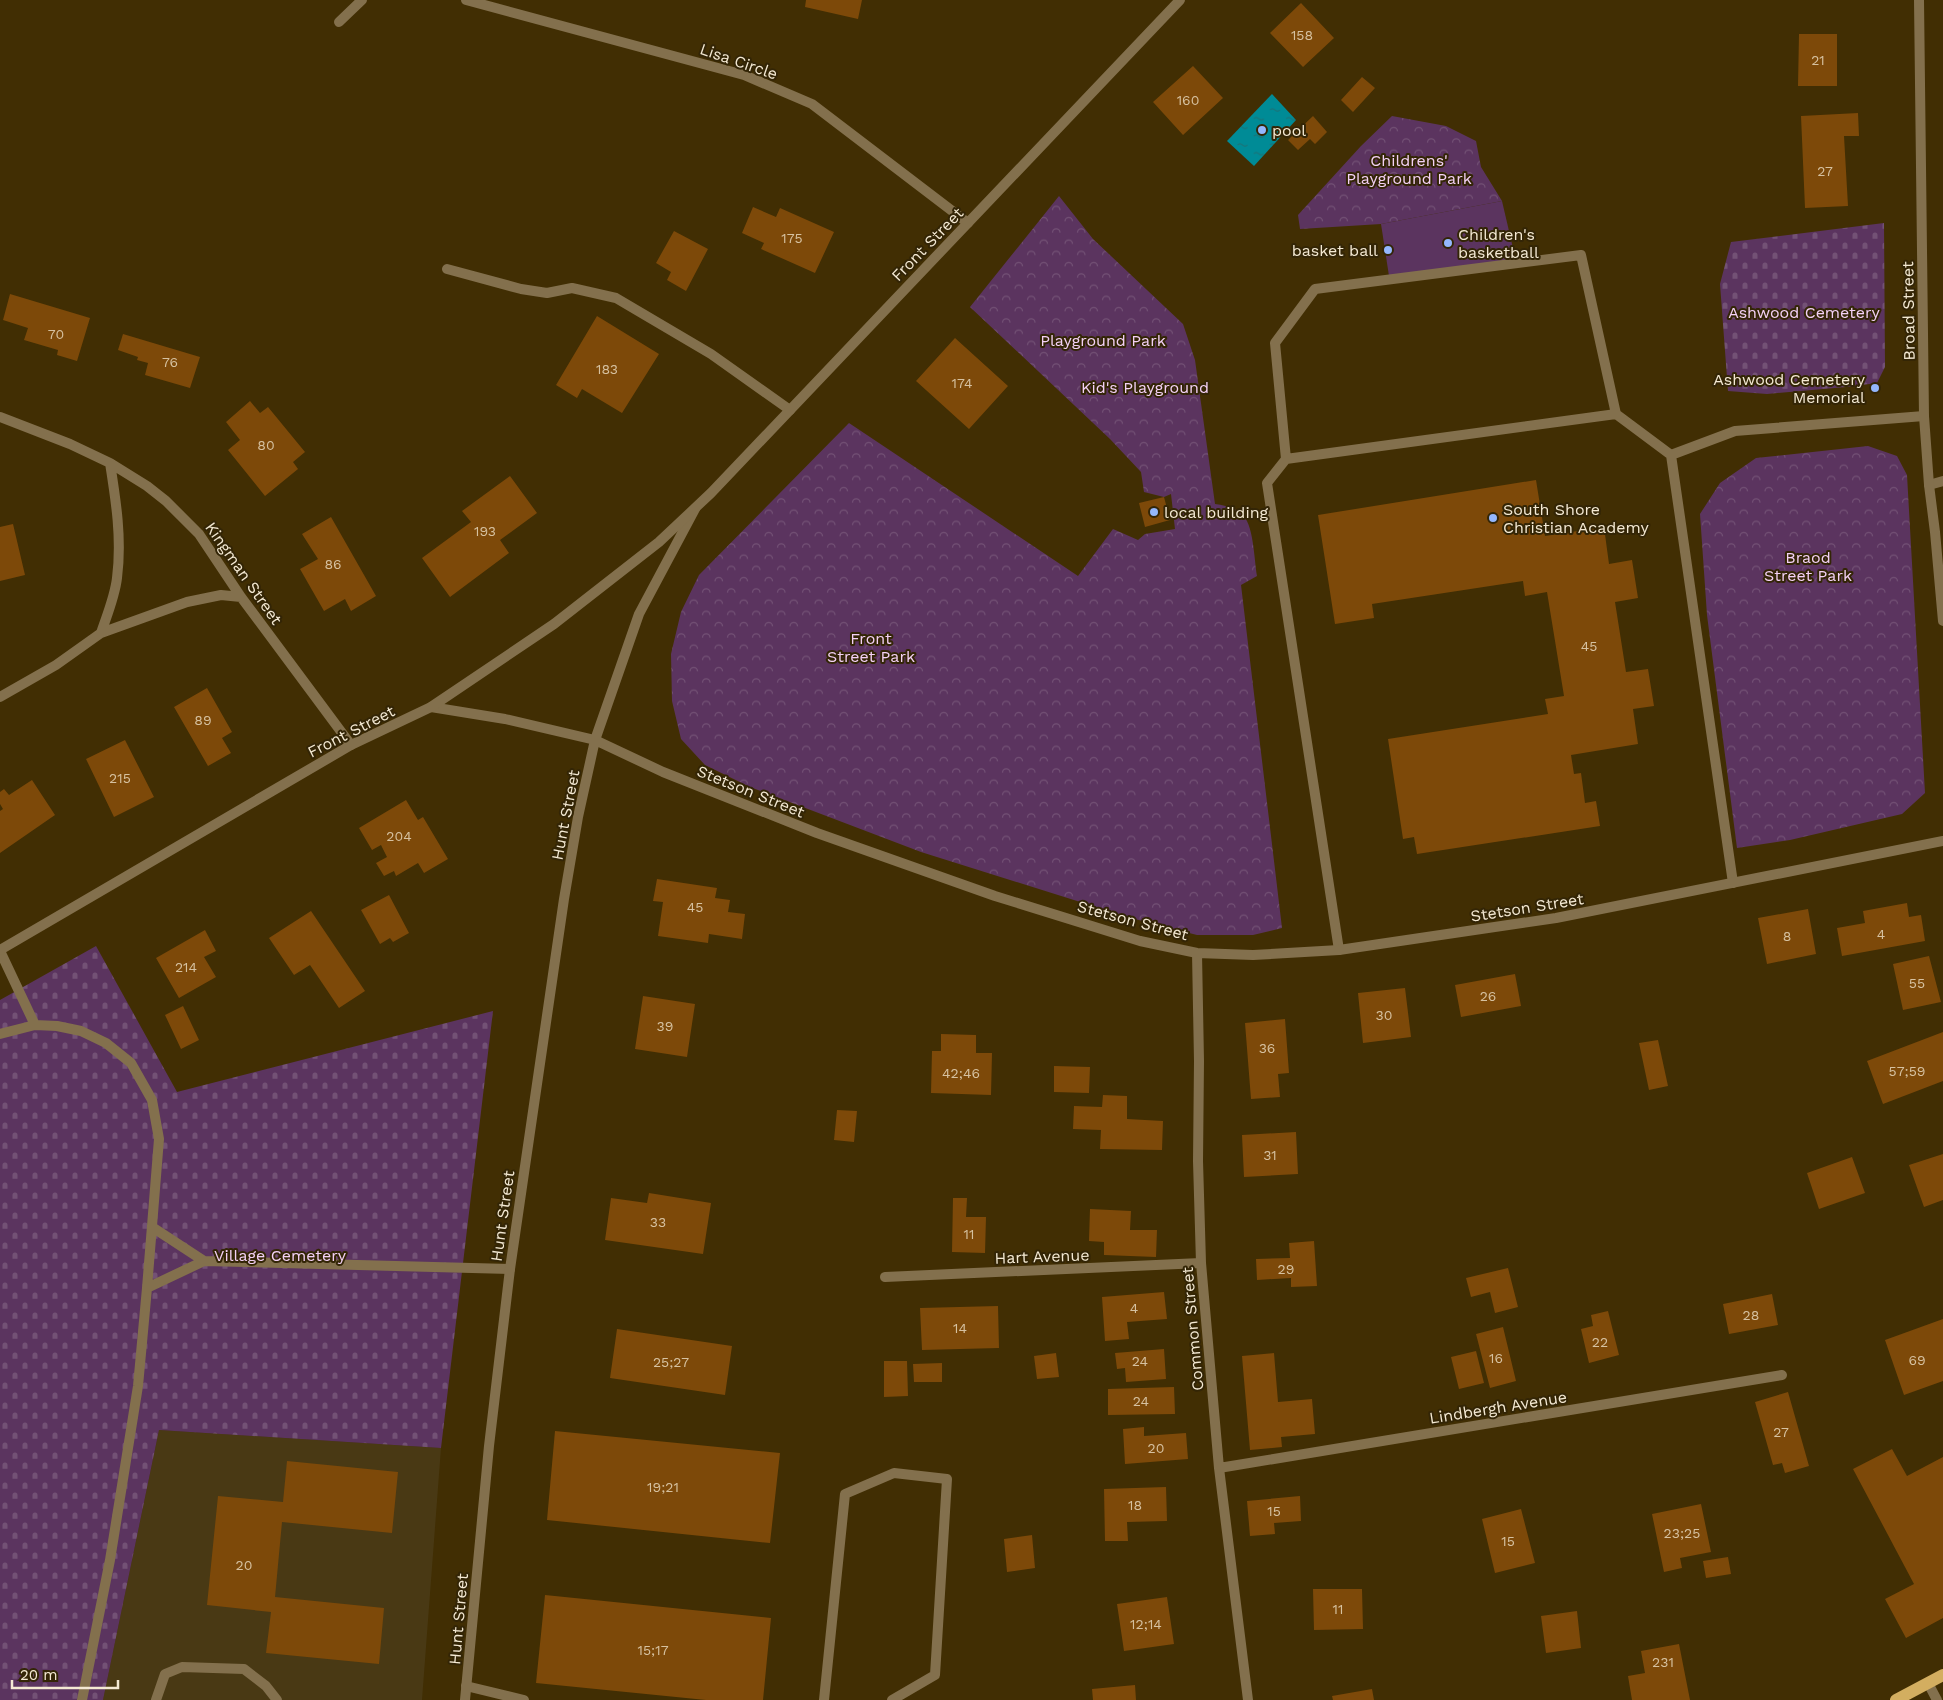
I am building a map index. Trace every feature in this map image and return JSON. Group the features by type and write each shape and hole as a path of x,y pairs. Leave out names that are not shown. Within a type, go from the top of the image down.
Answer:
{"main road":[{"path":"1896,1700 1943,1675"}],"street":[{"path":"339,22 362,0"},
{"name":"Lisa Circle","path":"466,0 744,75 812,104 968,223"},
{"name":"Front Street","path":"0,950 351,745 431,707 554,624 660,542 696,508 1180,0"},
{"name":"Broad Street","path":"1919,0 1924,416 1943,621"},
{"path":"1339,950 1267,484 1286,459 1274,343 1315,289 1581,255 1616,414 1671,455 1733,883"},
{"path":"447,270 521,289 547,293 572,288 616,298 711,354 790,410"},
{"path":"1286,459 1616,414"},
{"path":"1671,455 1735,431 1924,416"},
{"name":"Kingman Street","path":"0,417 70,444 110,463 147,486 166,501 200,534 241,596 351,745"},
{"path":"101,633 117,579 119,550 117,508 110,463"},
{"path":"1929,485 1943,480"},
{"name":"Front Street","path":"595,740 639,614 696,508"},
{"path":"0,697 56,665 101,633 187,602 221,595 241,596"},
{"name":"Stetson Street","path":"431,707 505,718 595,740 663,772 808,829 995,896 1140,941 1197,953 1253,955 1339,950 1556,918 1943,841"},
{"name":"Hunt Street","path":"465,1700 489,1446 510,1269 564,899 578,817 595,740"},
{"path":"0,950 35,1025"},
{"name":"Common Street","path":"1197,953 1198,1162 1201,1263 1218,1468 1248,1700"},
{"path":"0,1034 35,1025 56,1026 82,1031 106,1043 131,1062 152,1100 160,1139 138,1386 110,1560 82,1700"},
{"path":"152,1226 204,1261"},
{"path":"147,1288 204,1261 510,1269"},
{"name":"Hart Avenue","path":"885,1277 1201,1263"},
{"name":"Lindbergh Avenue","path":"1218,1468 1782,1375"},
{"path":"825,1700 845,1494 894,1473 947,1479 935,1676 892,1700"},
{"path":"156,1700 165,1674 182,1666 244,1669 266,1686 277,1700"},
{"path":"1928,1683 1937,1700"},
{"path":"466,1686 524,1700"}],"shaded area":[{"path":"159,1430 441,1448 422,1700 103,1700"}],"green space":[{"name":"Childrens' Playground Park","path":"1392,116 1446,126 1476,141 1481,167 1502,201 1381,224 1300,229 1298,215 1361,146"},
{"name":"Front Street Park","path":"1059,196 1093,239 1183,324 1195,360 1215,504 1238,511 1249,525 1257,576 1241,585 1282,928 1253,935 1197,935 1131,918 921,852 750,787 705,765 681,739 672,701 671,654 681,612 699,575 849,423 1078,576 1113,529 1138,540 1145,534 1175,529 1171,494 1164,497 1144,492 1141,472 1110,439 970,307"},
{"name":"Children's basketball","path":"1502,201 1516,261 1389,276 1381,224"},
{"name":"Ashwood Cemetery","path":"1884,223 1885,367 1877,383 1767,394 1728,391 1720,284 1731,242"},
{"name":"Braod Street Park","path":"1868,446 1897,456 1907,475 1925,793 1902,814 1790,840 1737,848 1707,615 1700,514 1720,483 1756,458"},
{"name":"Village Cemetery","path":"96,946 177,1092 493,1011 441,1448 159,1430 103,1700 0,1700 0,1000"}],"water":[{"name":"pool","path":"1272,94 1296,120 1254,166 1227,141"}],"building":[{"path":"806,0 862,0 858,19 805,7"},
{"path":"1301,3 1334,38 1303,67 1270,33"},
{"path":"1799,34 1837,34 1837,86 1798,86"},
{"path":"1193,66 1223,98 1183,135 1153,102"},
{"path":"1362,77 1375,88 1353,112 1341,100"},
{"path":"1858,113 1859,136 1844,136 1848,206 1805,208 1801,116"},
{"path":"1313,116 1327,132 1315,144 1310,139 1298,150 1288,140"},
{"path":"753,207 776,217 780,208 834,232 815,273 761,249 764,243 742,233"},
{"path":"674,231 708,249 686,291 667,280 671,272 656,263"},
{"path":"10,294 90,318 77,361 57,355 58,350 24,340 28,328 3,320"},
{"path":"597,316 659,354 622,413 582,389 577,398 556,385"},
{"path":"123,334 200,357 190,388 145,375 148,363 137,360 138,357 118,350"},
{"path":"955,338 1008,386 969,429 916,381"},
{"path":"250,401 260,413 268,407 305,452 293,462 298,469 265,496 228,450 240,440 226,422"},
{"path":"510,476 537,513 500,540 509,553 450,597 422,558 471,522 462,511"},
{"path":"1536,480 1545,536 1604,527 1609,564 1632,560 1638,598 1615,602 1626,672 1648,669 1654,706 1633,709 1638,744 1571,755 1574,774 1581,773 1585,803 1596,801 1600,826 1417,854 1414,837 1403,839 1388,739 1548,714 1545,699 1564,696 1547,592 1525,596 1523,581 1372,604 1374,618 1335,624 1318,515"},
{"name":"local building","path":"1164,497 1170,520 1145,527 1139,503"},
{"path":"331,517 376,596 351,611 345,599 324,611 300,569 318,559 302,534"},
{"path":"13,524 25,575 0,581 0,527"},
{"path":"207,688 232,732 222,738 231,753 208,766 174,707"},
{"path":"125,740 154,797 114,817 86,759"},
{"path":"32,780 55,815 0,853 0,811 3,809 0,804 0,792 4,789 9,795"},
{"path":"406,800 418,820 423,817 448,859 424,873 418,863 396,876 394,871 384,876 376,863 387,857 381,845 372,850 359,828"},
{"path":"657,879 717,888 715,898 730,900 728,912 745,914 742,939 709,934 708,943 658,936 663,902 653,901"},
{"path":"389,895 409,933 393,942 390,938 380,944 361,910"},
{"path":"1907,903 1909,917 1921,915 1925,941 1842,956 1837,928 1865,923 1863,911"},
{"path":"1808,909 1816,954 1767,964 1758,918"},
{"path":"311,911 365,991 339,1008 310,965 294,975 269,938"},
{"path":"205,930 216,951 204,957 216,977 179,998 156,958"},
{"path":"1929,956 1941,1002 1903,1010 1893,964"},
{"path":"1515,974 1521,1006 1461,1017 1455,985"},
{"path":"1405,988 1411,1037 1363,1043 1358,993"},
{"path":"643,996 695,1004 687,1057 635,1049"},
{"path":"183,1006 199,1040 181,1049 165,1015"},
{"path":"1285,1019 1289,1073 1278,1074 1280,1097 1251,1099 1245,1023"},
{"path":"1943,1032 1943,1081 1883,1104 1867,1061"},
{"path":"941,1034 976,1035 976,1053 992,1053 991,1095 931,1093 932,1051 941,1051"},
{"path":"1658,1040 1668,1086 1649,1090 1639,1043"},
{"path":"1054,1066 1090,1067 1089,1093 1054,1092"},
{"path":"1103,1095 1127,1096 1127,1119 1163,1121 1162,1150 1100,1149 1101,1130 1073,1129 1074,1106 1102,1107"},
{"path":"837,1110 857,1111 854,1142 834,1140"},
{"path":"1296,1132 1298,1174 1244,1177 1242,1135"},
{"path":"1943,1154 1943,1200 1924,1207 1909,1165"},
{"path":"1852,1157 1865,1193 1819,1209 1807,1173"},
{"path":"649,1193 711,1203 703,1254 605,1240 611,1198 647,1203"},
{"path":"953,1198 967,1198 966,1217 986,1217 985,1253 952,1252"},
{"path":"1090,1209 1131,1211 1130,1230 1157,1230 1156,1257 1104,1255 1104,1242 1089,1241"},
{"path":"1314,1241 1317,1286 1291,1287 1291,1278 1257,1280 1256,1259 1290,1258 1289,1243"},
{"path":"1508,1268 1518,1307 1495,1313 1490,1292 1471,1297 1466,1278"},
{"path":"1164,1292 1167,1319 1127,1322 1129,1339 1105,1341 1102,1297"},
{"path":"1772,1294 1778,1325 1729,1334 1723,1304"},
{"path":"998,1306 999,1348 922,1350 920,1308"},
{"path":"1608,1311 1619,1355 1589,1363 1581,1329 1593,1326 1591,1315"},
{"path":"1943,1319 1943,1381 1904,1395 1885,1340"},
{"path":"1503,1327 1516,1381 1490,1388 1476,1334"},
{"path":"617,1329 732,1346 725,1395 610,1378"},
{"path":"1164,1349 1166,1379 1126,1382 1125,1368 1117,1369 1115,1353"},
{"path":"1476,1351 1484,1383 1459,1389 1451,1357"},
{"path":"1056,1353 1059,1377 1037,1379 1034,1356"},
{"path":"1274,1353 1278,1402 1312,1399 1315,1434 1281,1437 1282,1447 1250,1450 1242,1356"},
{"path":"884,1361 907,1361 908,1396 884,1397"},
{"path":"942,1363 942,1382 914,1382 913,1364"},
{"path":"1174,1387 1175,1414 1108,1415 1108,1389"},
{"path":"1788,1392 1809,1466 1785,1473 1782,1463 1773,1465 1755,1402"},
{"path":"1144,1427 1144,1436 1186,1433 1188,1459 1125,1464 1123,1429"},
{"path":"555,1431 780,1453 770,1543 547,1520"},
{"path":"1892,1449 1907,1476 1943,1457 1943,1618 1906,1638 1885,1599 1914,1584 1853,1469"},
{"path":"287,1461 398,1472 392,1533 282,1522 275,1597 384,1608 379,1664 266,1653 271,1612 207,1605 218,1496 283,1502"},
{"path":"1166,1487 1167,1521 1127,1522 1128,1541 1105,1541 1104,1489"},
{"path":"1300,1496 1301,1521 1274,1523 1275,1534 1250,1536 1247,1501"},
{"path":"1701,1504 1711,1552 1680,1558 1682,1568 1664,1572 1652,1514"},
{"path":"1521,1509 1535,1563 1495,1573 1482,1519"},
{"path":"1032,1535 1035,1568 1007,1572 1004,1539"},
{"path":"1728,1557 1731,1574 1706,1578 1703,1561"},
{"path":"1313,1589 1362,1589 1363,1629 1314,1630"},
{"path":"545,1595 771,1618 763,1700 706,1700 536,1683"},
{"path":"1167,1597 1174,1644 1124,1651 1117,1604"},
{"path":"1577,1611 1581,1648 1546,1653 1541,1616"},
{"path":"1679,1644 1690,1700 1632,1700 1628,1676 1645,1673 1641,1651"},
{"path":"1135,1685 1136,1700 1093,1700 1092,1689"},
{"path":"1372,1689 1374,1700 1333,1700 1332,1696"}],"place":[{"name":"pool","path":"1262,130"},
{"name":"Children's basketball","path":"1448,243"},
{"name":"basket ball","path":"1388,250"},
{"name":"Ashwood Cemetery Memorial","path":"1875,388"},
{"name":"local building","path":"1154,512"},
{"name":"South Shore Christian Academy","path":"1493,518"}],"park label":[{"name":"Playground Park","path":"1103,340"},
{"name":"Kid's Playground","path":"1145,387"}]}
